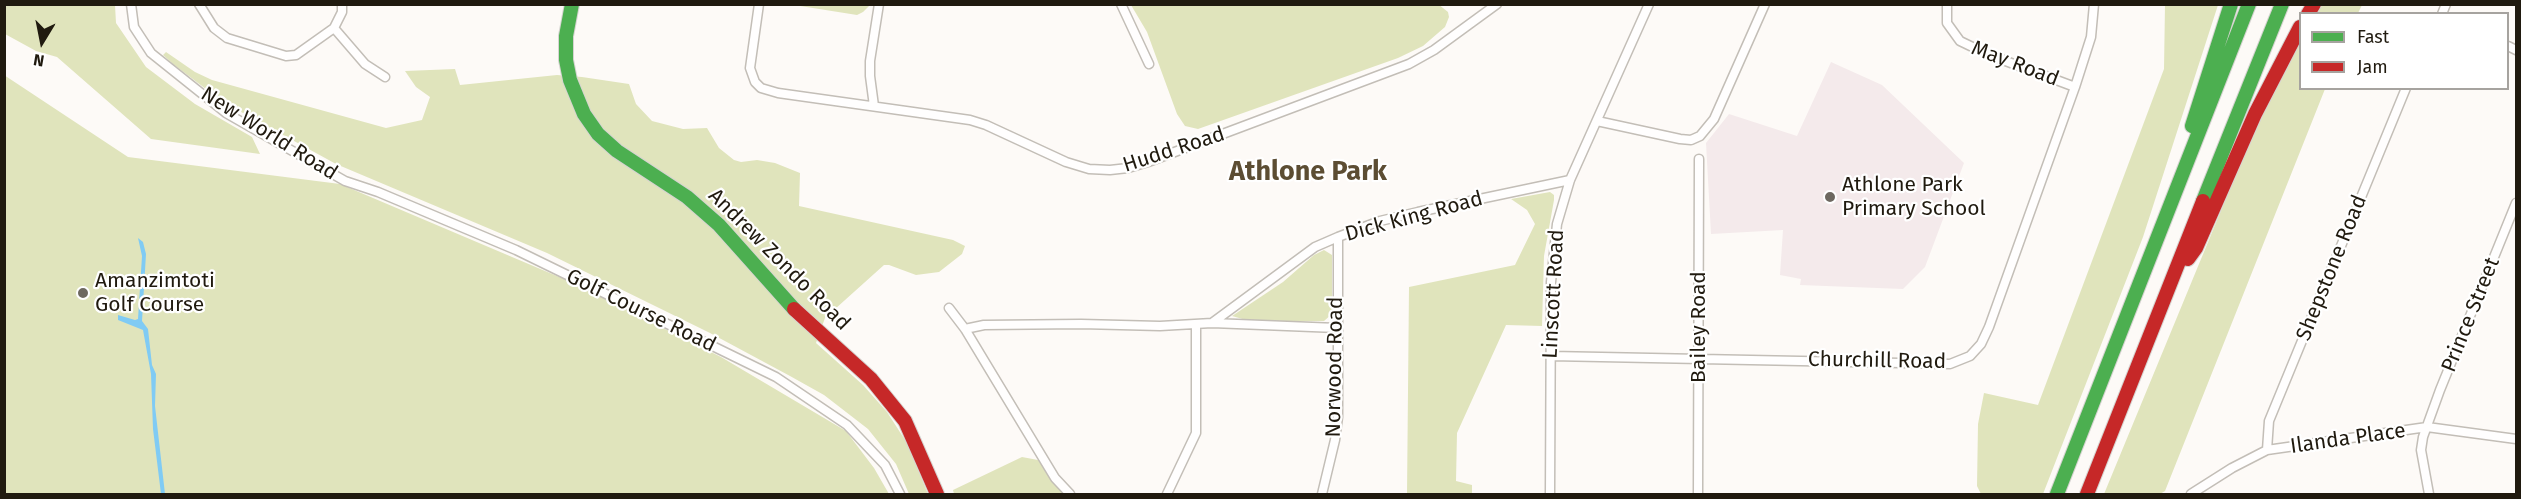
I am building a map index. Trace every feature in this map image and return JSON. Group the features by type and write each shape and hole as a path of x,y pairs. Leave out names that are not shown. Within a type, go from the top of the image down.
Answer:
{"main road":[{"name":"Andrew Zondo Road","path":"572,4 566,36 566,60 570,80 584,114 598,134 617,151 687,197 719,225 796,312 871,379 905,421 937,495"},
{"path":"2163,224 2169,195 2230,4"},
{"path":"2057,495 2249,4"},
{"path":"2087,495 2282,4"},
{"path":"2178,267 2196,248 2255,114 2299,31"}],"street":[{"name":"New World Road","path":"131,4 134,27 142,42 164,65 226,113 345,181"},
{"path":"199,4 214,28 227,38 286,56 296,55 334,28 342,12 342,4"},
{"name":"Hudd Road","path":"759,4 750,68 754,82 761,88 770,92 919,111 979,123 1066,162 1089,169 1128,168 1409,64 1434,50 1497,4"},
{"path":"874,106 870,61 879,4"},
{"path":"1121,4 1149,64"},
{"name":"Linscott Road","path":"1550,495 1554,243 1561,206 1570,180 1649,4"},
{"path":"1597,120 1680,139 1691,140 1700,136 1714,119 1766,4"},
{"name":"May Road","path":"1947,4 1947,23 1959,41 2075,87"},
{"name":"Churchill Road","path":"1551,356 1950,364 1970,356 1981,344 1989,327 2075,87 2091,37 2094,4"},
{"path":"334,28 365,64 385,78"},
{"name":"Shepstone Road","path":"2267,450 2269,422 2405,90"},
{"name":"Bailey Road","path":"1698,495 1699,159"},
{"name":"Dick King Road","path":"1212,323 1315,247 1338,237 1380,221 1570,180"},
{"name":"Golf Course Road","path":"345,181 378,192 516,250 776,377 848,425 885,465 900,495"},
{"name":"Prince Street","path":"2429,495 2421,450 2427,427 2517,203"},
{"name":"Norwood Road","path":"1322,495 1338,417 1338,237"},
{"path":"949,308 965,329 1055,478 1070,495"},
{"name":"Dick King Road","path":"965,329 984,325 1196,325 1212,323 1337,328"},
{"path":"1167,495 1196,433 1196,325"},
{"name":"Ilanda Place","path":"2191,495 2232,468 2267,450 2427,427 2517,439"}],"shaded area":[{"name":"Athlone Park Primary School","path":"1831,62 1882,85 1964,163 1925,267 1903,289 1800,285 1801,279 1780,275 1783,230 1711,234 1706,143 1729,114 1797,136"}],"green space":[{"path":"5,4 115,5 116,23 146,67 195,104 252,137 260,154 151,139 57,57 36,51 5,34"},
{"path":"1438,4 1448,12 1449,17 1445,27 1423,46 1398,58 1198,129 1185,126 1177,114 1147,32 1131,5"},
{"path":"794,5 870,5 857,15"},
{"path":"2165,5 2218,5 2143,237 2043,494 1981,494 1977,486 1978,424 1984,393 2038,405 2164,69"},
{"path":"2322,5 2362,5 2358,12 2317,12"},
{"path":"2299,43 2299,90 2325,90 2165,491 2160,494 2104,494 2232,184 2270,99"},
{"path":"166,52 195,72 212,80 386,128 422,120 430,97 416,87 405,71 455,69 460,85 557,75 629,84 636,104 652,121 683,129 707,128 719,148 734,160 775,163 800,173 799,206 953,240 965,246 962,254 939,272 916,275 884,265 825,318 816,343 863,385 887,412 907,443 928,494 909,494 896,464 868,429 824,395 710,333 547,253 336,164 223,102 173,64 163,55"},
{"path":"4,75 128,157 340,184 571,282 721,357 846,431 874,468 889,494 5,494"},
{"path":"1550,192 1554,195 1554,200 1544,256 1542,326 1506,325 1457,433 1456,481 1472,485 1472,494 1407,494 1409,287 1515,265 1535,224 1527,210 1511,199"},
{"path":"1324,250 1332,255 1332,314 1324,321 1253,322 1232,316 1283,282 1314,255"},
{"path":"1022,457 1038,460 1064,494 954,494 953,490"}],"water":[{"path":"138,238 143,242 146,254 142,321 148,329 152,365 156,374 155,406 165,494 161,494 153,429 151,374 143,330 118,320 118,315 138,319 142,256"}],"traffic: fast":[{"path":"572,4 566,36 566,60 570,80 584,114 598,134 617,151 687,197 719,225 794,309"},
{"path":"2192,126 2231,4"},
{"path":"2057,494 2249,4"},
{"path":"2203,201 2282,4"}],"traffic: jam":[{"path":"2309,12 2314,4"},
{"path":"2188,259 2196,248 2255,114 2299,29"},
{"path":"2087,494 2203,201"},
{"path":"794,309 871,379 905,421 937,494"}],"place":[{"name":"Athlone Park Primary School","path":"1830,197"},
{"name":"Amanzimtoti Golf Course","path":"83,293"}],"district":[{"name":"Athlone Park","path":"1308,172"}]}
